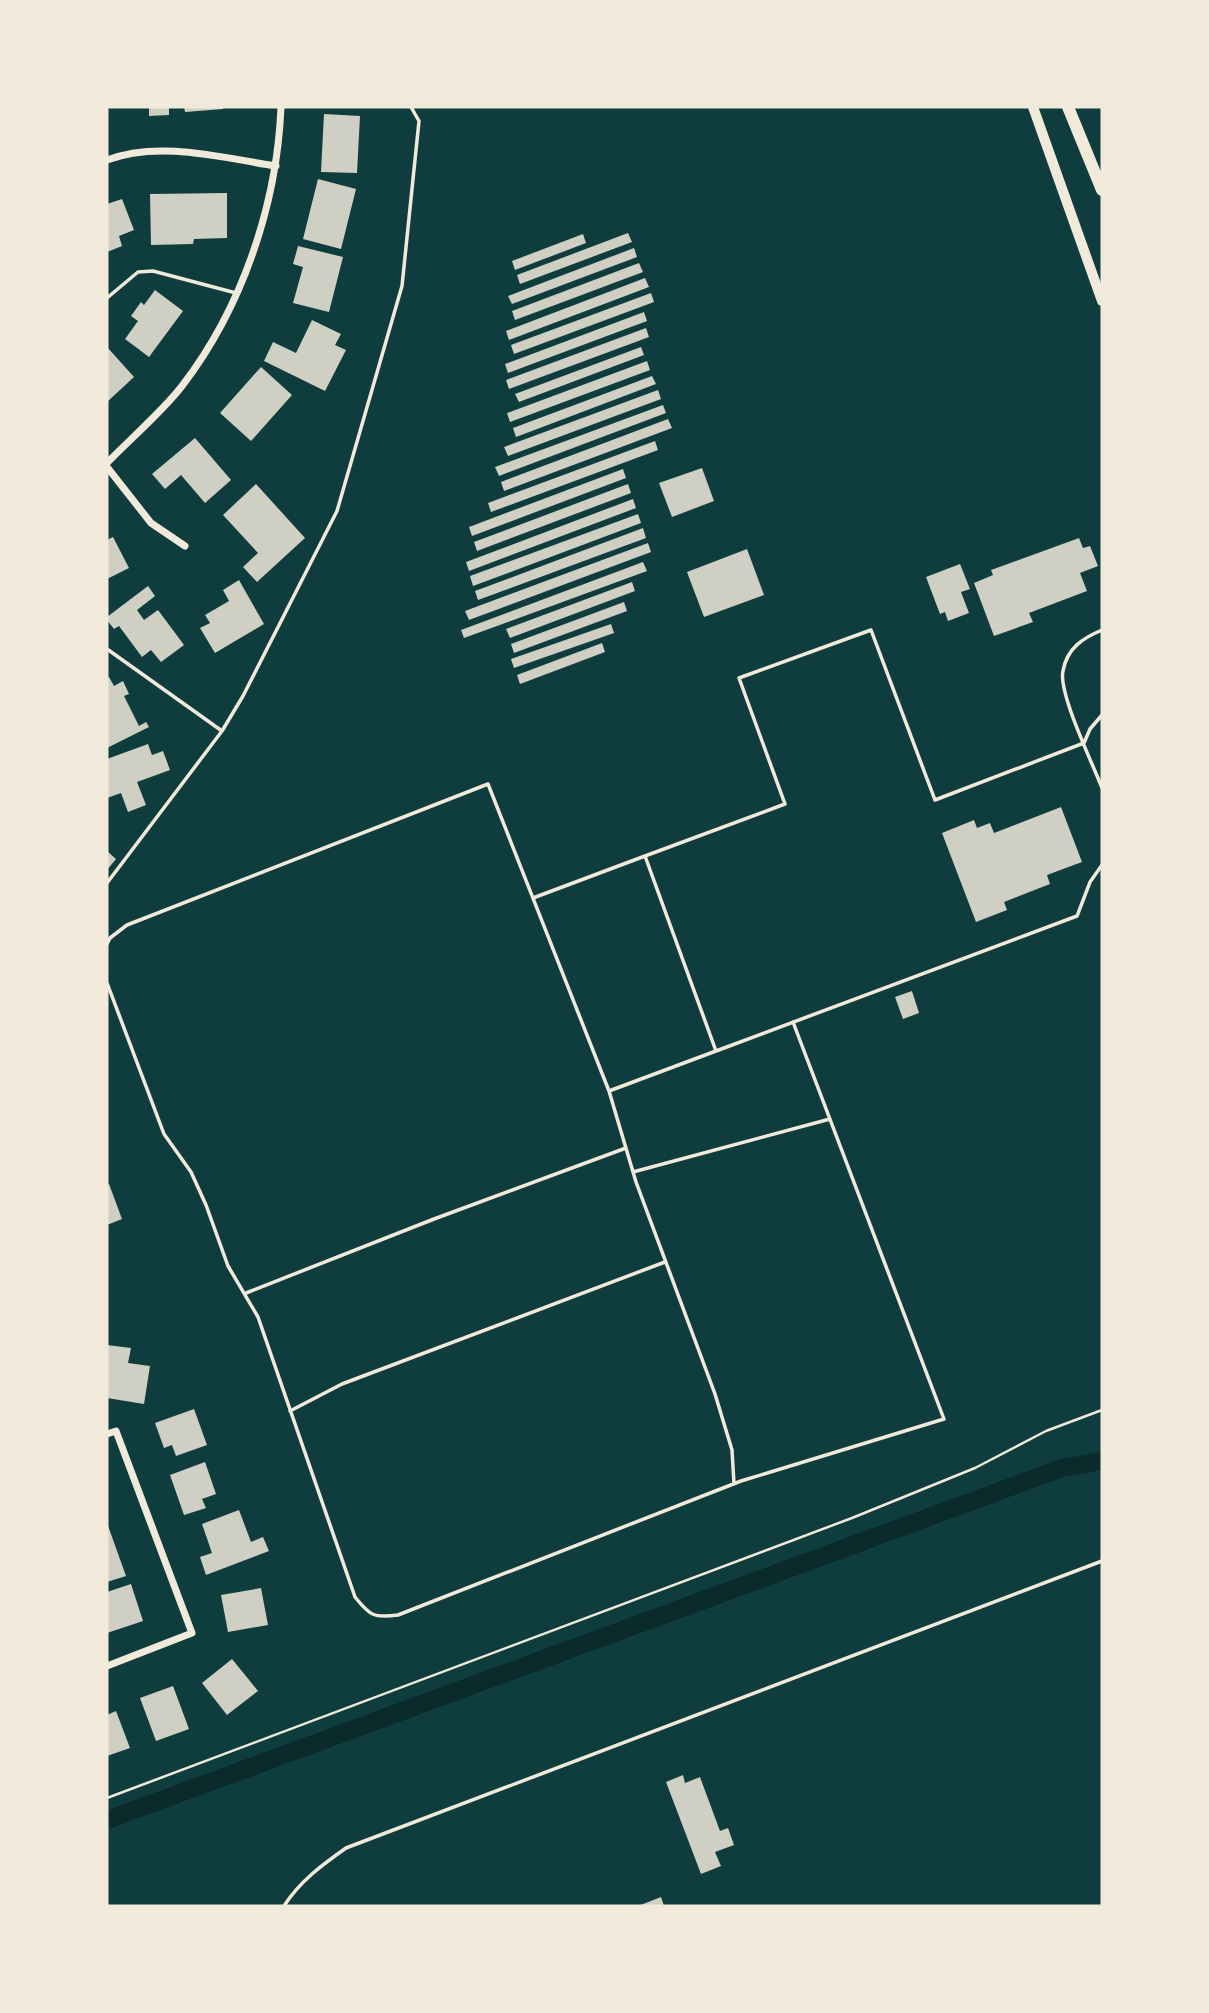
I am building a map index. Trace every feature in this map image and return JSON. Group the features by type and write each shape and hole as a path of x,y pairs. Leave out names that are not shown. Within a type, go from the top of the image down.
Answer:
{"highway":[{"path":"1068,107 1102,190"}],"main road":[{"path":"1033,107 1102,300"}],"street":[{"path":"185,546 151,523 107,465 181,387 229,311 257,242 276,166 281,107"},
{"path":"107,160 119,156 167,151 276,166"},
{"path":"107,1434 116,1430 192,1633 107,1666"}],"lane":[{"path":"107,883 222,731 243,696 337,511 402,286 419,121 411,107"},
{"path":"107,298 138,272 153,271 236,293"},
{"path":"1102,630 1082,639 1070,653 1062,672 1064,691 1102,788"},
{"path":"533,898 785,804 739,678 871,631 935,800 1084,743 1090,729 1102,715"},
{"path":"107,649 222,731"},
{"path":"107,943 127,925 488,784 609,1091 633,1172 715,1394 732,1450 734,1484"},
{"path":"645,856 716,1051"},
{"path":"609,1091 1077,916 1090,882 1102,865"},
{"path":"107,983 164,1134 191,1172 228,1266 258,1317 355,1597 365,1610 377,1617 398,1615 734,1484 944,1419 793,1022"},
{"path":"633,1172 830,1119"},
{"path":"246,1293 433,1219 626,1148"},
{"path":"290,1411 342,1384 666,1261"},
{"path":"284,1906 316,1868 346,1848 1102,1561"}],"path":[{"path":"107,1798 864,1513 975,1468 1046,1431 1102,1410"}],"building":[{"path":"149,107 169,107 169,115 149,116"},
{"path":"184,107 223,107 223,109 185,112"},
{"path":"324,114 360,116 357,173 321,172"},
{"path":"318,179 356,189 341,249 303,239"},
{"path":"227,193 227,238 194,239 193,244 151,245 150,194"},
{"path":"122,199 134,230 119,236 122,246 107,252 107,204"},
{"path":"628,233 632,242 520,284 517,275"},
{"path":"583,234 586,243 515,270 512,261"},
{"path":"298,246 343,257 329,312 293,303 303,267 293,264"},
{"path":"634,248 637,257 512,304 508,296"},
{"path":"639,263 643,272 515,320 512,311"},
{"path":"645,278 649,287 509,340 506,331"},
{"path":"155,290 183,311 149,357 125,339 138,321 131,316 141,302 144,305"},
{"path":"651,293 654,302 514,354 511,345"},
{"path":"644,312 647,321 508,373 505,364"},
{"path":"312,320 341,334 335,345 346,350 325,391 264,361 273,342 296,353"},
{"path":"646,328 649,337 509,389 506,380"},
{"path":"107,347 134,377 107,402"},
{"path":"641,347 644,355 519,402 515,394"},
{"path":"647,361 650,370 510,422 507,413"},
{"path":"261,367 292,395 251,441 220,413"},
{"path":"652,376 656,384 516,437 513,428"},
{"path":"658,390 661,399 508,456 504,447"},
{"path":"663,405 666,413 499,476 495,467"},
{"path":"668,419 672,428 504,491 501,482"},
{"path":"195,438 231,480 205,503 181,475 165,489 152,474"},
{"path":"655,441 658,450 491,512 488,503"},
{"path":"702,468 714,501 672,517 659,483"},
{"path":"623,469 626,478 472,536 469,527"},
{"path":"256,484 305,538 257,582 243,567 258,553 223,515"},
{"path":"628,484 631,493 477,551 474,542"},
{"path":"633,499 636,508 469,571 466,562"},
{"path":"638,514 641,523 473,586 470,576"},
{"path":"643,528 646,538 478,600 475,591"},
{"path":"113,537 129,568 107,579 107,540"},
{"path":"1079,538 1083,548 1090,546 1098,566 1080,573 1087,591 1029,613 1033,622 994,636 974,583 993,575 991,570"},
{"path":"648,543 651,552 469,620 465,611"},
{"path":"747,549 764,595 704,617 687,572"},
{"path":"643,562 647,571 464,638 461,630"},
{"path":"960,564 970,589 961,592 969,613 948,621 945,612 940,614 926,577"},
{"path":"239,580 264,624 215,653 200,628 210,623 205,615 229,601 223,590"},
{"path":"632,582 635,591 510,638 506,629"},
{"path":"148,586 155,596 137,610 144,620 158,610 184,645 161,662 151,650 142,657 119,626 114,629 107,620 107,617"},
{"path":"624,602 627,611 514,653 511,644"},
{"path":"611,624 614,633 514,668 511,659"},
{"path":"602,643 605,652 520,684 517,675"},
{"path":"109,677 114,686 123,681 129,694 124,696 139,726 146,722 149,727 107,748 107,678"},
{"path":"148,744 152,755 163,751 170,770 137,782 146,805 128,812 121,793 107,798 107,759"},
{"path":"1061,807 1082,862 1047,875 1050,884 1004,902 1007,910 976,922 942,833 974,820 977,828 990,823 994,833"},
{"path":"107,851 116,859 107,870"},
{"path":"912,991 919,1013 903,1019 895,997"},
{"path":"109,1184 122,1219 107,1225 107,1185"},
{"path":"107,1345 131,1348 128,1363 150,1366 144,1404 107,1398"},
{"path":"194,1409 207,1445 176,1456 172,1445 164,1448 155,1423"},
{"path":"205,1462 216,1494 202,1499 206,1508 184,1515 170,1475"},
{"path":"239,1510 251,1542 263,1537 269,1551 206,1575 200,1557 212,1553 202,1524"},
{"path":"107,1523 126,1576 107,1582"},
{"path":"131,1584 143,1621 107,1633 107,1592"},
{"path":"261,1588 268,1625 228,1632 221,1595"},
{"path":"232,1659 258,1691 227,1715 202,1683"},
{"path":"173,1686 189,1729 156,1741 140,1698"},
{"path":"116,1711 130,1748 107,1756 107,1715"},
{"path":"683,1775 685,1783 700,1777 720,1831 728,1828 734,1845 715,1852 721,1866 701,1874 666,1782"},
{"path":"661,1897 664,1906 638,1906"}],"waterway":[{"path":"107,1820 1062,1468 1102,1461"}]}
